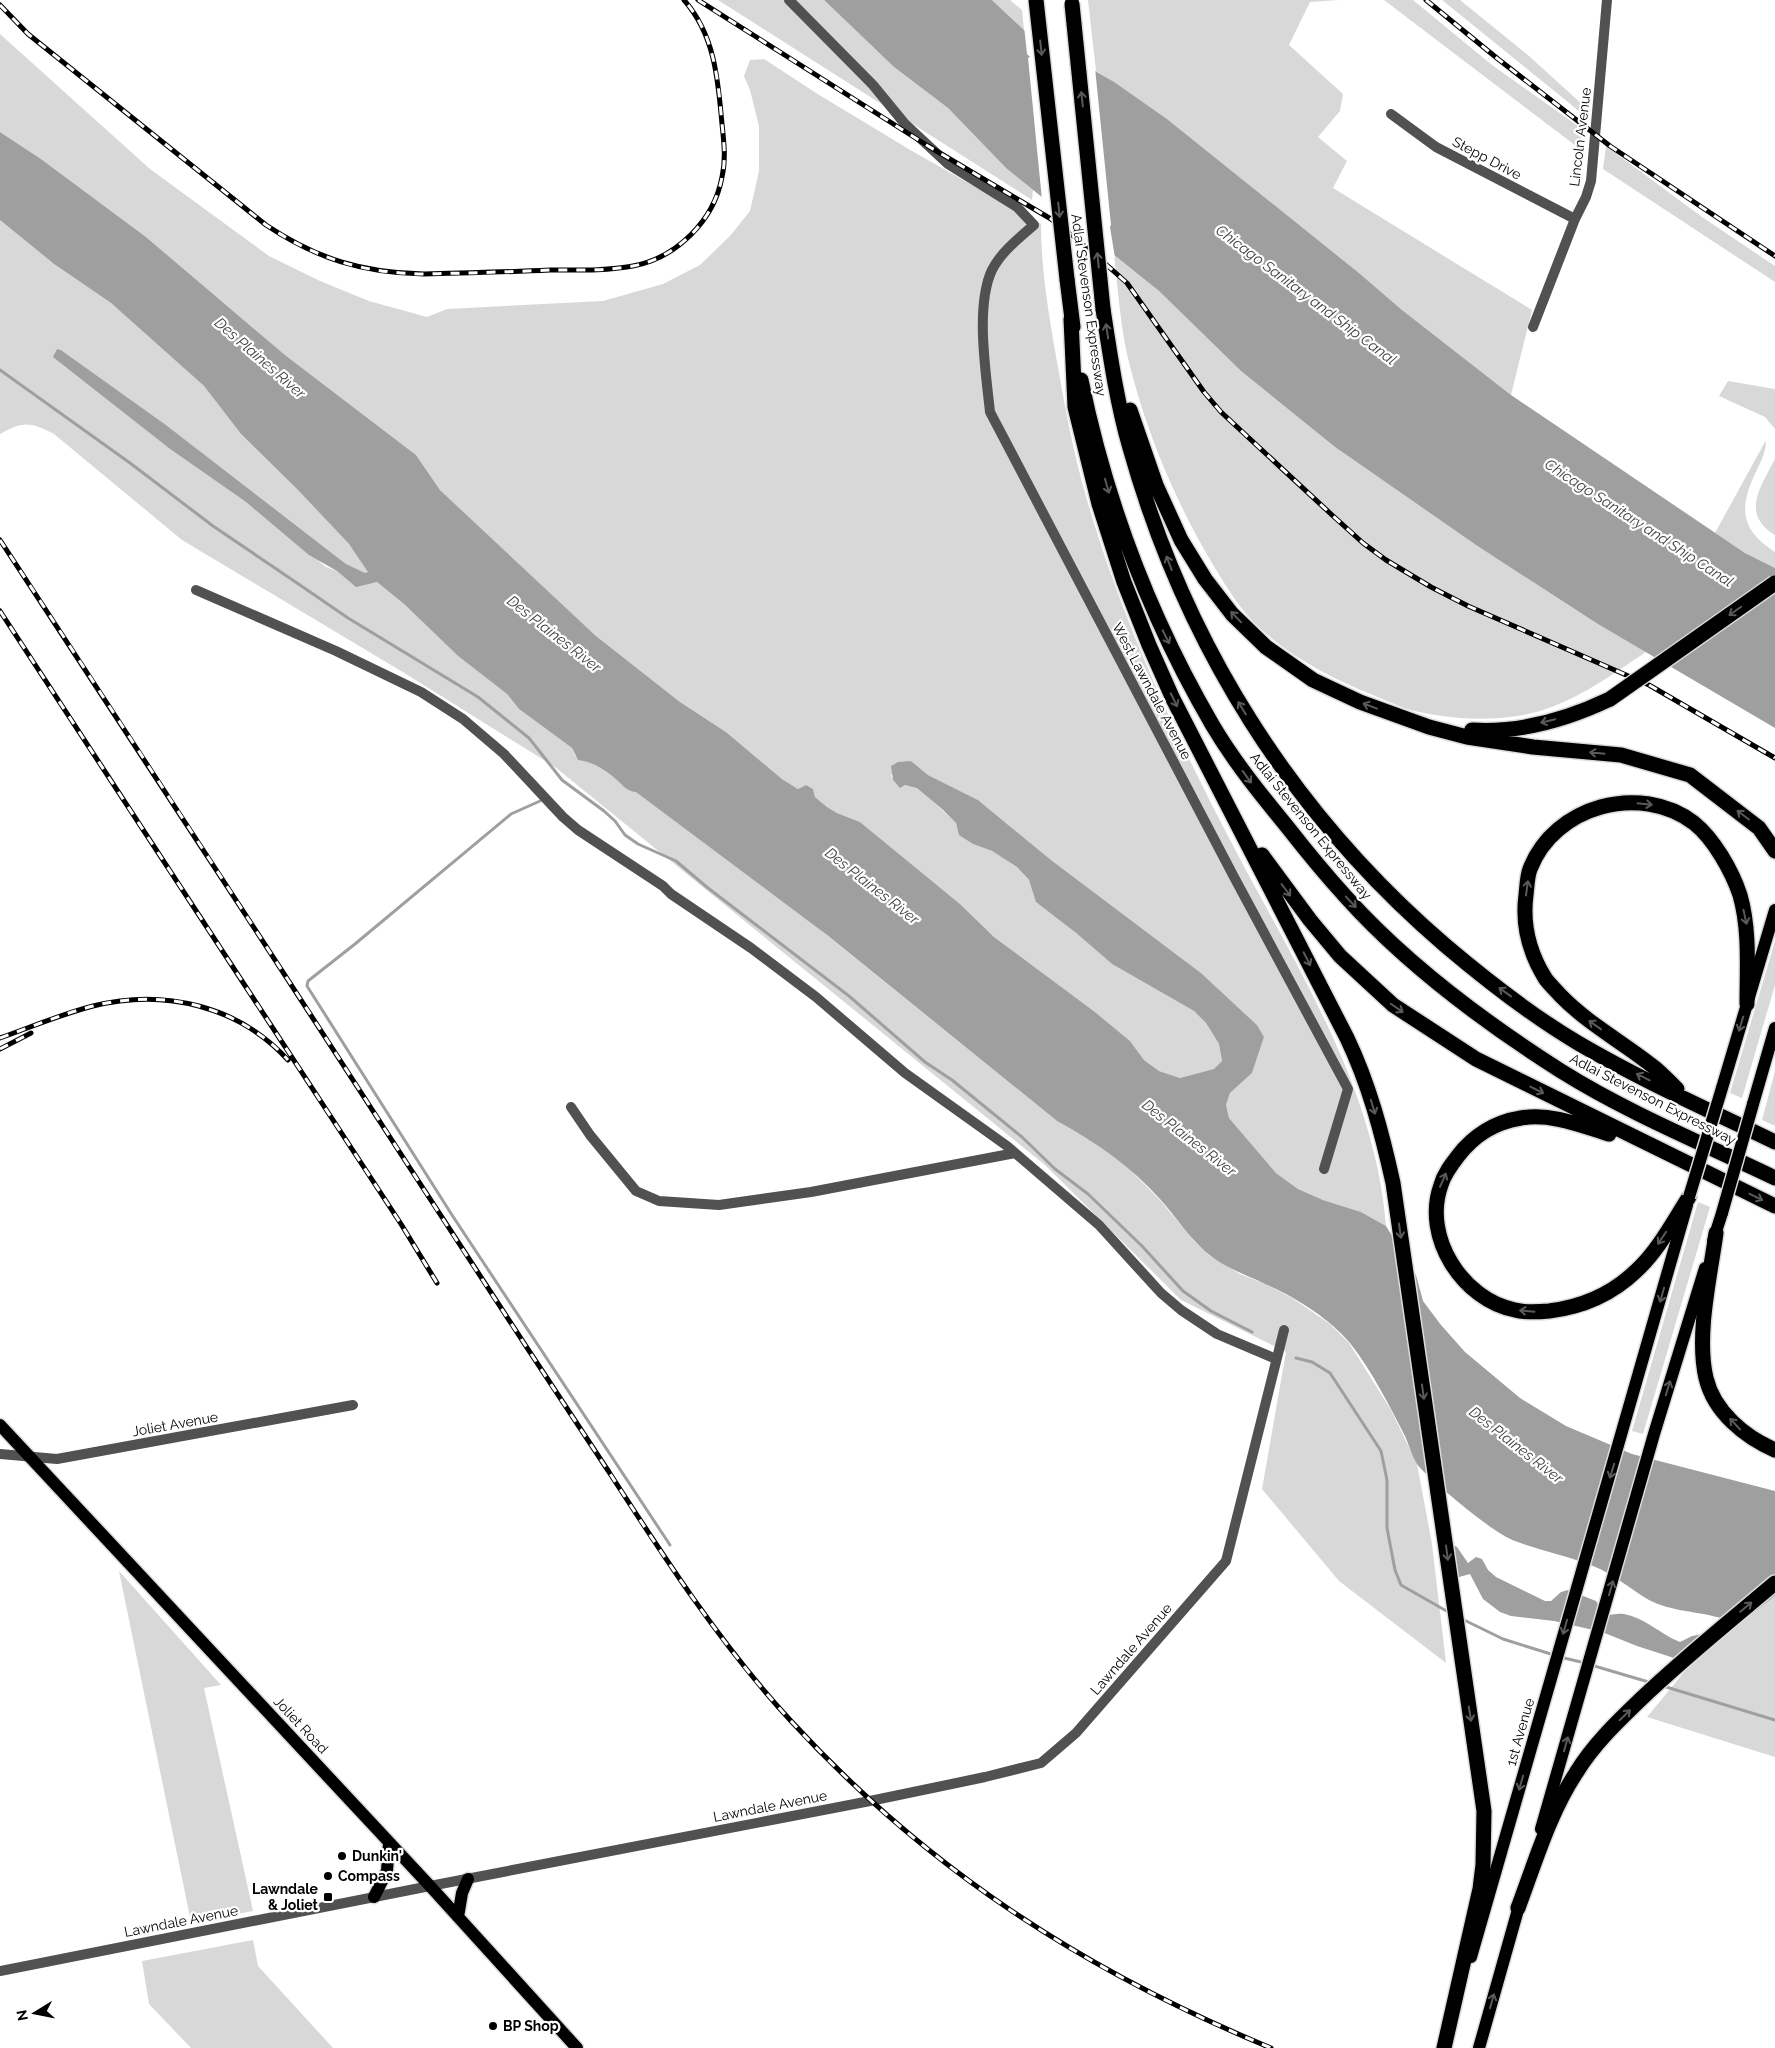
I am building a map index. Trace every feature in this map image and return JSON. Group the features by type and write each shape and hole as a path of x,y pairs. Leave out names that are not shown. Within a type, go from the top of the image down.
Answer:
{"highway":[{"name":"Adlai Stevenson Expressway","path":"1036,0 1071,318 1080,372 1100,461 1111,502 1141,582 1159,624 1214,727 1248,779 1347,898 1427,974 1524,1047 1564,1073 1636,1112 1775,1178"},
{"name":"Adlai Stevenson Expressway","path":"1072,2 1103,309 1110,354 1132,453 1151,516 1174,578 1221,674 1253,726 1286,774 1341,842 1408,913 1475,970 1576,1042 1775,1142"},
{"path":"1071,318 1075,407 1102,513 1124,582 1173,699 1363,1072 1386,1148 1393,1183 1484,1812 1484,1865 1480,1889 1444,2048"},
{"path":"1110,354 1156,485 1181,540 1205,579 1232,614 1266,648 1313,680 1360,702 1429,727 1467,736 1533,747 1621,756 1690,775 1760,828 1775,851"},
{"path":"1395,716 1450,728 1482,730 1513,728 1570,716 1610,699 1775,583"},
{"path":"1687,1099 1656,1069 1576,1011 1546,980 1531,951 1524,914 1530,870 1546,841 1569,820 1599,806 1625,802 1662,806 1694,823 1724,857 1740,895 1746,925 1748,1004"},
{"path":"1229,806 1278,878 1310,920 1340,956 1393,1005 1476,1059 1775,1206"},
{"path":"1649,1145 1569,1120 1545,1117 1521,1118 1499,1124 1481,1133 1465,1146 1450,1166 1440,1186 1437,1212 1440,1237 1452,1265 1469,1287 1493,1302 1514,1310 1536,1312 1559,1310 1582,1304 1599,1297 1620,1284 1637,1270 1651,1255 1690,1197"},
{"path":"1716,1233 1702,1334 1706,1378 1717,1404 1743,1432 1775,1450"},
{"path":"1518,1908 1541,1844 1558,1806 1576,1772 1596,1746 1617,1722 1674,1668 1775,1583"}],"main road":[{"name":"1st Avenue","path":"1444,2048 1775,910"},
{"path":"1479,2048 1654,1434 1722,1213 1775,1028"},
{"name":"Joliet Road","path":"0,1426 430,1886 577,2048"},
{"path":"374,1897 387,1871 389,1843"},
{"path":"458,1917 462,1893 468,1878"}],"street":[{"name":"West Lawndale Avenue","path":"789,0 873,85 904,124 948,164 1017,207 1034,225 1001,257 987,283 984,308 984,352 990,412 1234,877 1348,1088 1324,1169"},
{"name":"Lincoln Avenue","path":"1533,327 1575,219 1586,197 1594,163 1607,0"},
{"name":"Stepp Drive","path":"1391,114 1436,147 1575,219"},
{"path":"196,590 336,651 421,692 463,720 504,754 563,817 578,830 663,886 671,894 751,948 816,997 905,1073 1015,1153 1099,1225 1161,1293 1180,1310 1217,1334 1276,1359"},
{"path":"572,1107 590,1135 636,1191 659,1201 719,1206 820,1190 1015,1153"},
{"name":"Lawndale Avenue","path":"0,1971 468,1878 877,1800 985,1777 1041,1762 1076,1733 1226,1561 1284,1330"},
{"name":"Joliet Avenue","path":"0,1454 57,1459 353,1405"}],"shaded area":[{"path":"718,0 824,0 894,67 948,108 1007,169 1033,190 1032,200"},
{"path":"992,0 1010,0 1022,10 1024,30"},
{"path":"1088,0 1339,0 1310,2 1289,45 1343,94 1340,111 1318,137 1347,161 1333,188 1532,310 1511,395 1402,310 1359,273 1167,119 1096,71"},
{"path":"1384,0 1413,0 1492,65 1582,129 1580,149"},
{"path":"1442,0 1460,0 1529,56 1584,106 1584,115"},
{"path":"0,34 150,169 269,256 320,281 369,301 427,317 447,309 603,301 663,284 700,265 730,236 750,211 759,171 759,126 750,90 744,76 750,60 764,59 912,151 1041,224 1046,293 1068,420 1081,478 1109,569 1164,706 1206,794 1303,976 1327,1024 1348,1073 1366,1123 1379,1174 1386,1226 1361,1212 1323,1200 1298,1189 1276,1173 1229,1118 1226,1105 1230,1093 1252,1073 1264,1037 1257,1025 1201,973 1051,860 978,800 928,775 911,761 891,775 900,787 905,785 917,787 956,823 960,835 973,844 992,851 1017,867 1075,932 1112,964 1194,1011 1206,1023 1219,1044 1222,1061 1215,1069 1180,1078 1159,1071 1144,1060 1130,1041 1095,1012 994,937 960,904 860,822 827,807 815,797 813,789 806,785 798,789 782,779 726,732 680,702 596,636 440,490 416,455 285,355 146,237 41,159 0,132"},
{"path":"1606,146 1702,217 1775,266 1775,282 1603,169"},
{"path":"0,220 54,264 111,303 204,386 241,434 349,544 369,572 365,574 346,564 166,425 61,350 57,349 54,357 170,449 246,502 326,567 337,571 356,586 377,582 404,604 458,656 507,694 519,709 572,748 575,756 607,772 627,789 636,791 747,871 1057,1121 1080,1133 1123,1163 1160,1200 1194,1241 1210,1256 1240,1274 1292,1298 1330,1324 1349,1343 1391,1410 1417,1464 1432,1544 1446,1663 1339,1581 1262,1489 1286,1352 1181,1300 1045,1165 555,767 406,674 182,540 54,434 33,425 21,425 0,434"},
{"path":"1114,255 1159,291 1241,371 1335,447 1476,545 1646,652 1595,685 1554,706 1524,715 1472,718 1436,715 1404,708 1329,675 1287,650 1254,623 1234,598 1198,539 1173,488 1151,435 1127,354"},
{"path":"1728,381 1775,389 1775,429 1765,417 1719,396"},
{"path":"1766,440 1764,454 1749,488 1745,510 1750,528 1764,544 1775,552 1775,568 1745,553 1715,533"},
{"path":"1775,459 1775,535 1764,527 1758,518 1756,509 1760,489"},
{"path":"1775,941 1775,985 1742,1098 1730,1093"},
{"path":"1775,1071 1775,1126 1762,1120"},
{"path":"1698,1202 1710,1207 1643,1434 1632,1431"},
{"path":"119,1571 221,1685 204,1688 253,1911 191,1922"},
{"path":"1775,1596 1775,1757 1647,1717 1685,1671 1739,1624"},
{"path":"253,1940 258,1966 333,2048 191,2048 149,2004 142,1961"}],"water":[{"name":"Chicago Sanitary and Ship Canal","path":"824,0 992,0 1024,30 1114,82 1167,119 1359,273 1402,310 1511,395 1745,553 1775,568 1775,728 1598,624 1476,545 1335,447 1241,371 1159,291 1007,169 948,108 894,67"},
{"name":"Des Plaines River","path":"0,132 41,159 146,237 285,355 416,455 440,490 596,636 680,702 726,732 782,779 798,789 806,785 813,789 815,797 827,807 860,822 960,904 994,937 1095,1012 1130,1041 1144,1060 1159,1071 1180,1078 1214,1069 1222,1061 1219,1044 1206,1023 1194,1011 1112,964 1036,902 1029,880 1017,867 992,851 973,844 959,835 956,823 917,788 905,785 900,788 893,780 891,766 898,762 911,761 928,775 978,800 1051,860 1201,973 1257,1025 1264,1037 1252,1073 1230,1093 1226,1105 1229,1118 1276,1173 1298,1189 1323,1200 1361,1212 1386,1226 1416,1275 1423,1301 1441,1325 1465,1352 1520,1398 1566,1426 1632,1454 1775,1491 1775,1596 1700,1657 1677,1659 1602,1632 1554,1621 1511,1616 1500,1612 1483,1599 1470,1574 1459,1577 1452,1576 1446,1541 1457,1547 1468,1563 1476,1557 1482,1559 1488,1570 1496,1577 1545,1601 1551,1601 1561,1592 1568,1590 1596,1601 1605,1615 1622,1614 1632,1616 1680,1642 1692,1636 1707,1633 1724,1619 1658,1604 1601,1569 1509,1539 1497,1532 1463,1506 1417,1464 1405,1436 1373,1377 1350,1343 1332,1325 1288,1295 1231,1268 1204,1251 1149,1187 1125,1165 1099,1146 1057,1121 827,935 636,792 627,789 599,767 578,760 572,748 519,709 507,694 458,656 404,604 377,582 356,587 337,571 309,555 246,502 170,449 53,357 57,349 61,350 166,425 346,564 365,573 368,572 349,544 241,434 204,386 111,303 54,264 0,220"}],"pier":[{"path":"1024,26 1095,68 1110,227 1115,258 1042,200 1028,58 1030,57 1027,54"}],"waterway":[{"path":"0,370 130,463 213,526 348,618 478,697 529,738 562,780 604,811 615,821 625,835 638,844 676,861 708,888 849,996 925,1062 952,1080 1022,1137 1055,1169 1088,1194 1142,1246 1183,1291 1211,1311 1252,1332"},
{"path":"540,801 511,814 308,981 307,986 452,1215 670,1545"},
{"path":"1296,1358 1312,1362 1330,1373 1381,1451 1387,1480 1387,1528 1395,1570 1401,1585 1450,1613"},
{"path":"1460,1618 1503,1639 1554,1655"},
{"path":"1560,1657 1585,1663"},
{"path":"1591,1665 1652,1683"},
{"path":"1663,1686 1775,1720"}],"railway":[{"path":"0,5 28,34 266,225 304,247 341,262 381,271 424,274 623,268 649,262 664,255 691,235 702,222 718,193 723,171 724,151 719,91 709,43 694,14 684,0"},
{"path":"698,0 928,146 1051,219 1083,244 1127,283 1204,392 1221,412 1363,543 1386,560 1431,587 1468,606 1649,685 1775,758"},
{"path":"1426,0 1610,146 1775,256"},
{"path":"0,540 650,1535 717,1631 765,1692 843,1775 898,1824 954,1870 1013,1912 1074,1950 1137,1985 1203,2018 1271,2048"},
{"path":"0,611 401,1224 437,1283"},
{"path":"0,1038 93,1006 147,999 199,1006 223,1014 247,1026 268,1041 288,1060"},
{"path":"0,1049 31,1033"}],"place":[{"name":"Dunkin'","path":"342,1856"},
{"name":"Compass","path":"328,1876"},
{"name":"Lawndale & Joliet","path":"328,1897"},
{"name":"BP Shop","path":"493,2026"}]}
